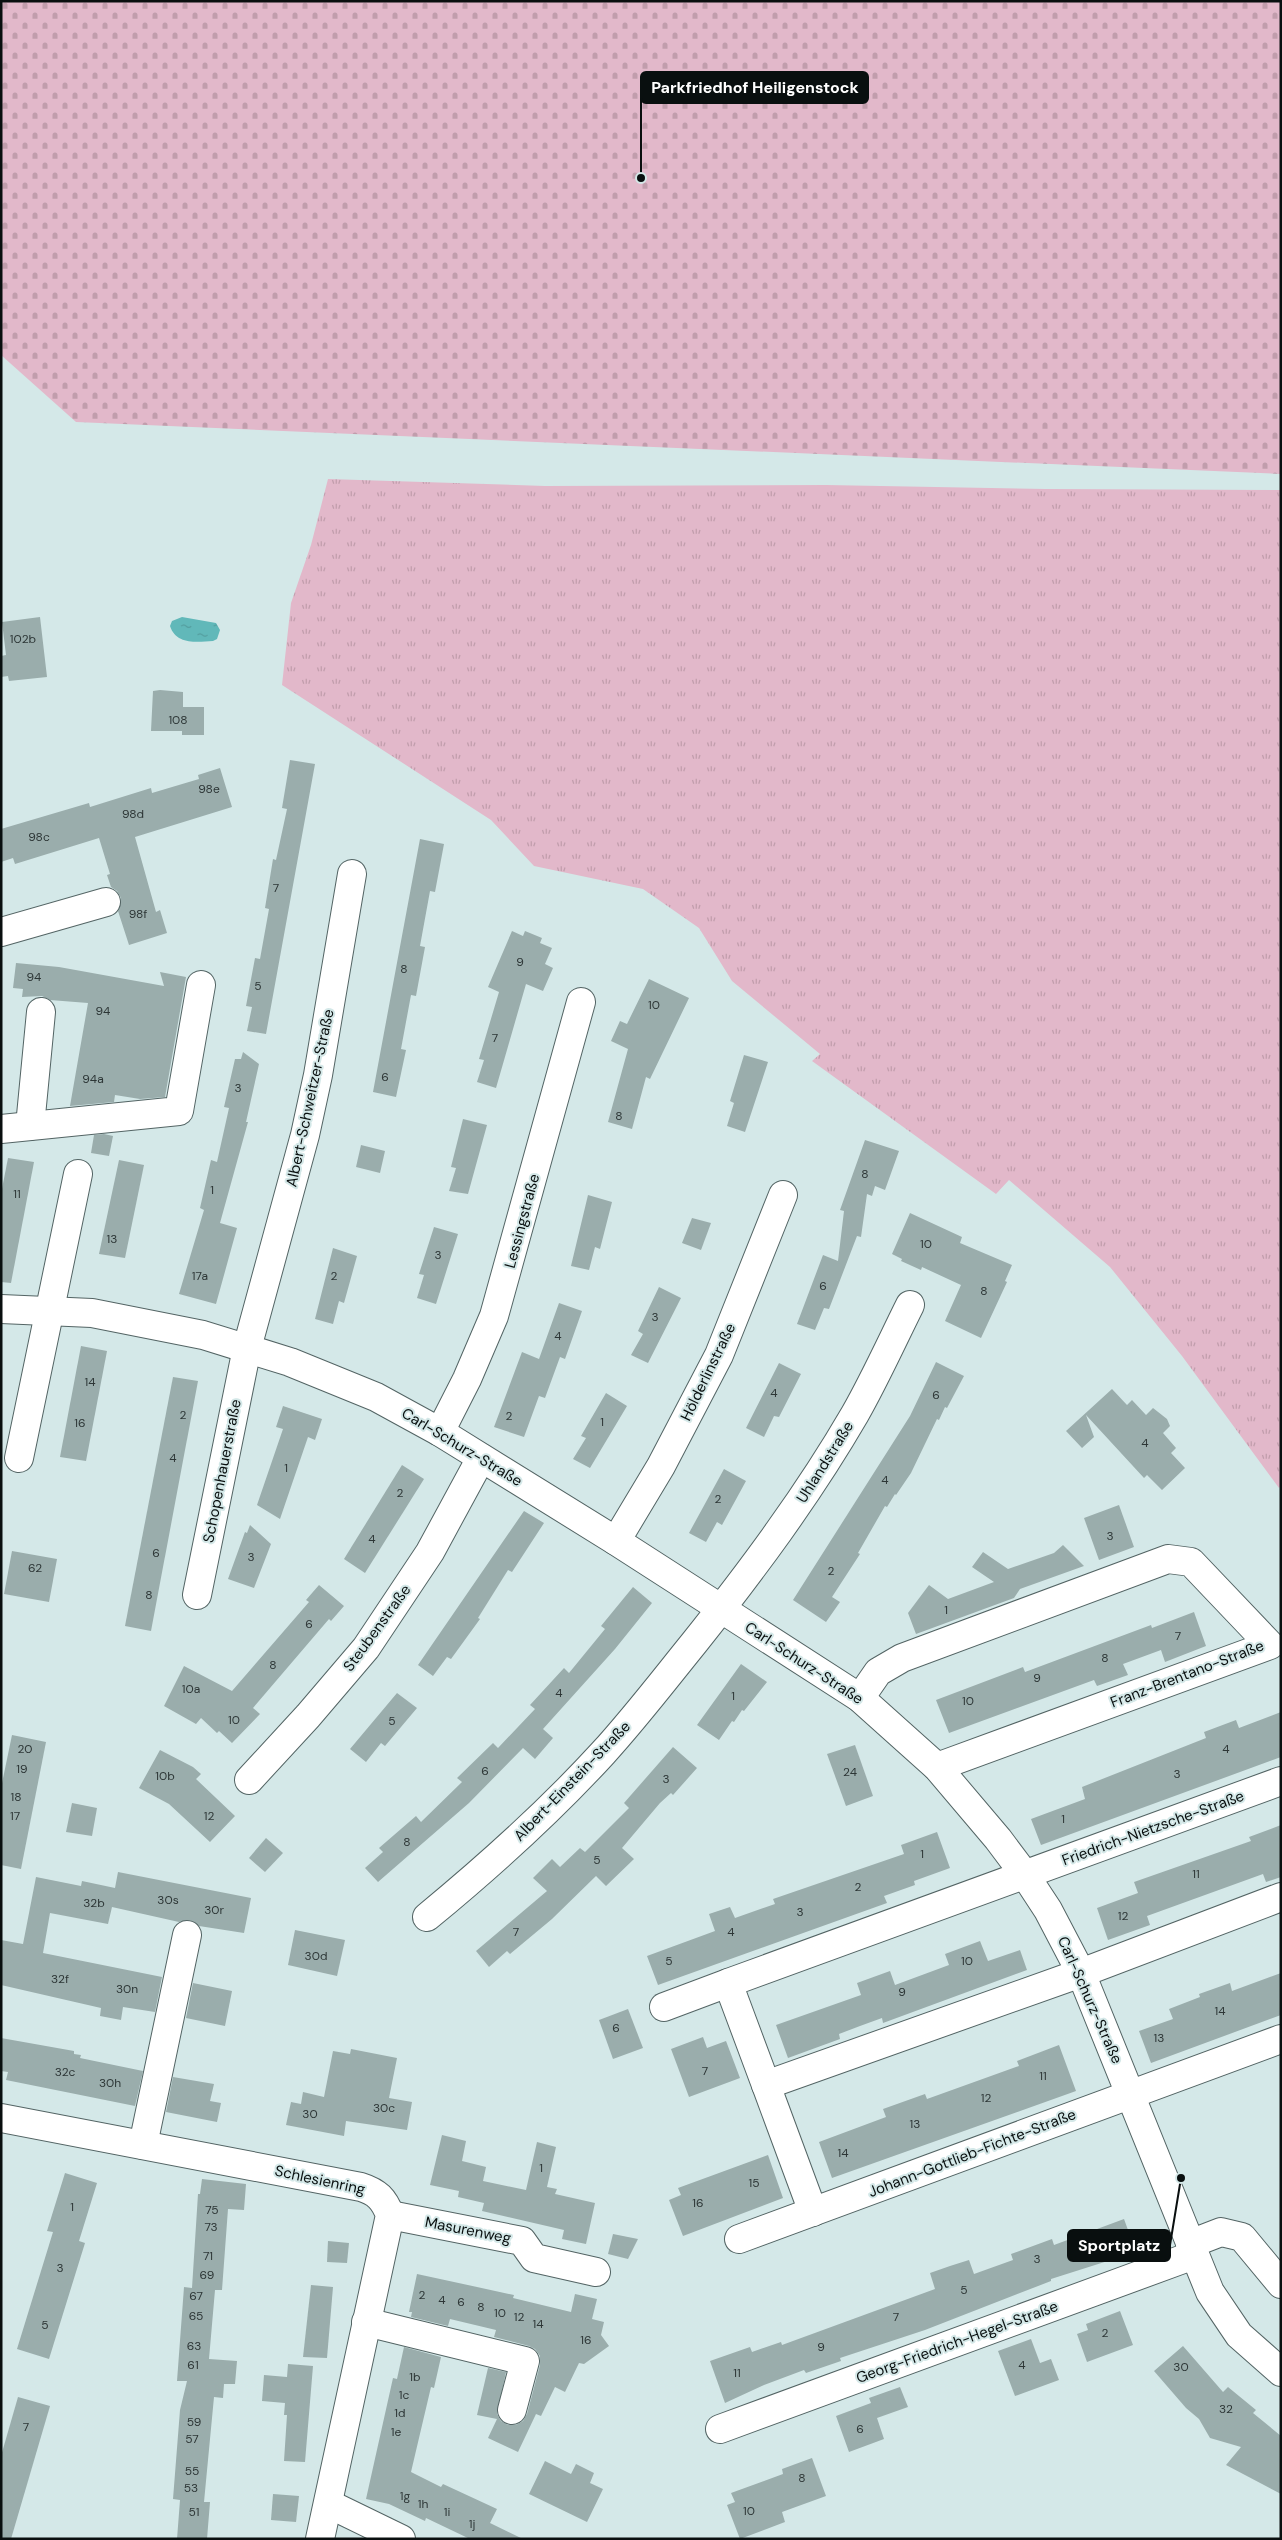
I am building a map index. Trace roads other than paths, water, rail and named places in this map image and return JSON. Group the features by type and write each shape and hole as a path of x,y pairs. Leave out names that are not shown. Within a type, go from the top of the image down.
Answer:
{"street":[{"name":"Albert-Schweitzer-Straße","path":"247,1348 305,1135 318,1075 352,874"},
{"path":"1,932 106,902"},
{"path":"1,1129 179,1111 201,986"},
{"name":"Lessingstraße","path":"440,1432 468,1379 494,1316 581,1002"},
{"path":"30,1126 41,1012"},
{"path":"19,1458 78,1174"},
{"name":"Hölderlinstraße","path":"616,1541 661,1466 719,1355 783,1195"},
{"name":"Uhlandstraße","path":"722,1608 787,1521 817,1476 855,1413 910,1305"},
{"name":"Carl-Schurz-Straße","path":"1,1309 50,1310 134,1320 247,1348 290,1362 376,1397 440,1432 616,1541 860,1698 937,1767 981,1818 1025,1875 1064,1940 1081,1973 1192,2250 1224,2315 1239,2335 1281,2372"},
{"name":"Schopenhauerstraße","path":"197,1595 247,1348"},
{"name":"Steubenstraße","path":"249,1780 308,1716 366,1648 430,1552 481,1458"},
{"name":"Franz-Brentano-Straße","path":"860,1698 878,1672 902,1658 1168,1560 1191,1562 1270,1645 937,1767"},
{"name":"Albert-Einstein-Straße","path":"427,1917 476,1877 566,1791 627,1726 722,1608"},
{"name":"Friedrich-Nietzsche-Straße","path":"1025,1875 1281,1781"},
{"path":"664,2007 1025,1875"},
{"path":"766,2085 1081,1973 1281,1897"},
{"path":"142,2145 187,1935"},
{"path":"728,1984 813,2212"},
{"path":"1130,2093 1281,2039"},
{"name":"Johann-Gottlieb-Fichte-Straße","path":"739,2239 1130,2093"},
{"name":"Schlesienring","path":"1,2118 361,2187 374,2191 385,2201 390,2215"},
{"path":"320,2539 390,2215"},
{"name":"Masurenweg","path":"390,2215 522,2241 534,2258 596,2272"},
{"name":"Georg-Friedrich-Hegel-Straße","path":"720,2429 1192,2250 1221,2232 1242,2237 1281,2284"},
{"path":"366,2322 525,2361 512,2410"},
{"path":"329,2504 401,2539"}],"water":[{"path":"182,617 216,623 220,630 217,639 194,642 177,636 170,626 172,621"}],"place":[{"name":"Parkfriedhof Heiligenstock","path":"641,178"},
{"name":"Sportplatz","path":"1181,2178"}]}
